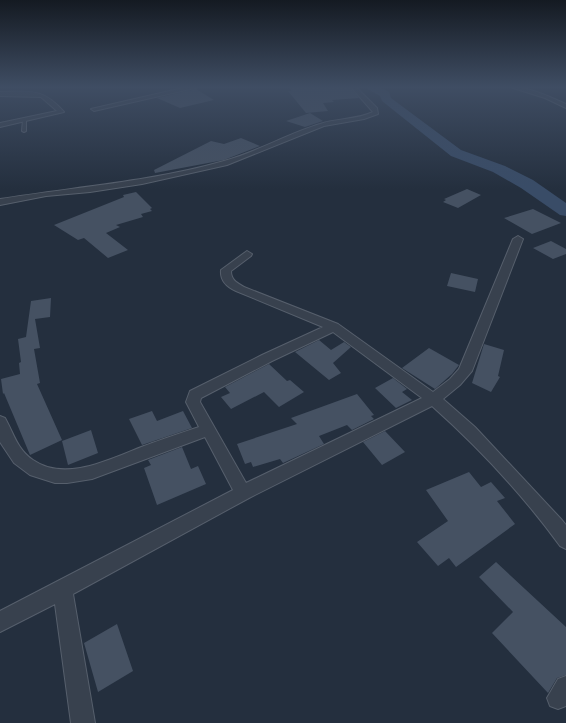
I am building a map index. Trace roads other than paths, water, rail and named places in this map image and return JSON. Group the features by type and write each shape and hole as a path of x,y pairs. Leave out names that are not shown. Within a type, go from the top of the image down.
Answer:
{"street":[{"path":"0,125 20,121"},
{"path":"0,202 46,194 142,182 227,163 322,125 337,121"},
{"path":"0,622 243,492 433,399 455,382 465,371 518,239"},
{"path":"247,254 226,270 226,279 231,284 334,327 361,345 433,399 470,431 504,467 555,525 566,540"},
{"path":"243,492 193,402 195,395 198,392 334,327"},
{"path":"0,422 7,441 16,455 26,464 39,472 54,476 72,476 93,471 208,430"},
{"path":"62,588 83,723"}],"lane":[{"path":"24,121 24,131"}],"waterway":[{"path":"414,121 456,153 499,169 527,184 566,211"}]}
